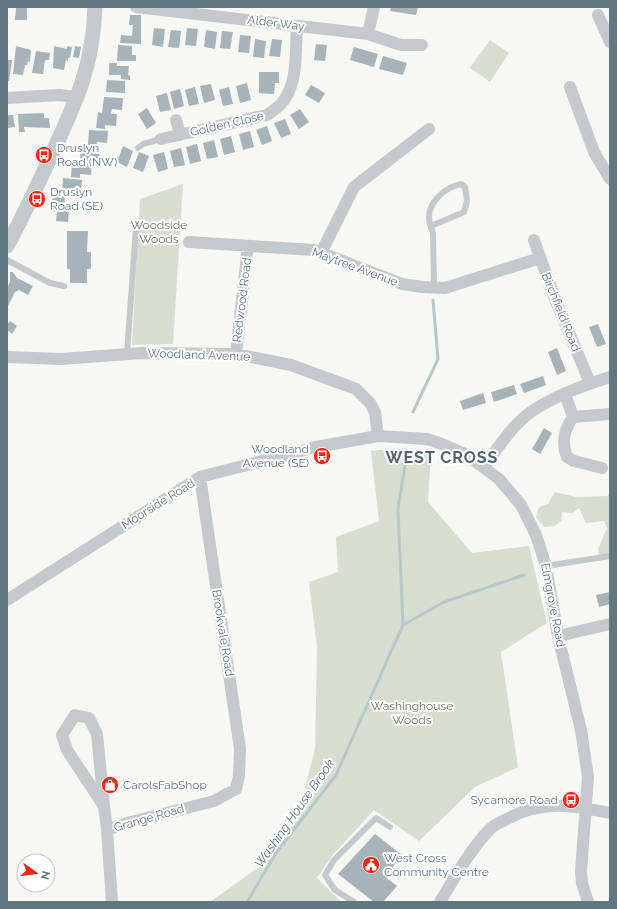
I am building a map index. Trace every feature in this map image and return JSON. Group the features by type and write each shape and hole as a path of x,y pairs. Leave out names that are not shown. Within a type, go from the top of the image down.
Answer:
{"street":[{"path":"7,246 25,215 78,97 90,55 95,7"},
{"name":"Alder Way","path":"136,7 196,10 297,26 368,34 401,45 422,45"},
{"path":"368,34 374,7"},
{"path":"598,15 610,42"},
{"name":"Golden Close","path":"161,139 267,115 280,105 289,92 294,72 297,26"},
{"path":"570,87 594,152 610,179"},
{"path":"7,98 59,95 78,97"},
{"path":"176,120 180,135"},
{"path":"321,253 354,187 429,129"},
{"name":"Birchfield Road","path":"534,240 590,383"},
{"name":"Maytree Avenue","path":"189,242 314,250 402,284 445,288 540,258"},
{"name":"Redwood Road","path":"236,354 248,246"},
{"name":"Woodland Avenue","path":"7,357 62,358 127,354 236,354 291,365 356,389 370,403 375,412 378,436"},
{"path":"484,467 518,422 537,409 565,394 590,383 610,377"},
{"path":"565,394 573,417"},
{"path":"573,417 610,414"},
{"path":"573,417 566,427 563,442 567,457 574,461 602,468"},
{"name":"Moorside Road","path":"7,600 200,477 316,447 378,436 413,437 442,444"},
{"name":"Elmgrove Road","path":"442,444 467,455 499,479 520,505 536,535 546,566 558,636 581,730 588,777 586,808"},
{"name":"Brookvale Road","path":"200,477 240,749 239,776 236,789"},
{"path":"558,636 610,624"},
{"path":"104,806 67,750 62,735 75,715 89,718 97,734 107,830"},
{"name":"Grange Road","path":"112,902 107,830 131,822 214,801 236,789"},
{"path":"440,902 468,857 491,828 521,812 542,807 562,805 610,813"},
{"path":"586,808 581,871 582,883 588,902"}],"lane":[{"path":"138,148 144,144 161,139"},
{"path":"431,226 464,212 467,201 465,187 461,184 453,186 438,198 431,208 429,216 431,226 434,287"},
{"path":"127,354 136,228"},
{"path":"7,260 50,283 64,286"},
{"path":"546,566 610,556"},
{"path":"354,902 335,890 325,875 334,860 376,818 390,827"}],"green space":[{"path":"490,40 509,53 490,82 470,68"},
{"name":"Woodside Woods","path":"183,184 173,344 132,345 140,199"},
{"name":"Washinghouse Woods","path":"371,451 431,451 428,502 472,553 529,546 547,623 501,652 518,767 475,787 419,841 374,810 331,857 317,878 341,902 210,902 262,865 297,819 315,749 317,647 309,582 338,572 336,537 379,521"},
{"path":"555,492 576,497 607,496 610,494 610,553 599,555 598,549 607,528 604,521 586,523 579,508 572,513 562,512 561,521 554,526 544,527 536,517 539,507 548,504"}],"building":[{"path":"16,7 27,7 27,20 15,20"},
{"path":"391,7 418,7 416,15 390,11"},
{"path":"130,15 141,15 141,44 120,43 121,35 132,36 133,25 129,25"},
{"path":"154,28 165,29 163,47 152,45"},
{"path":"187,28 198,29 196,46 185,45"},
{"path":"171,30 181,31 179,48 168,47"},
{"path":"206,30 217,32 215,49 204,47"},
{"path":"222,31 233,32 230,49 220,48"},
{"path":"240,35 251,36 249,53 238,52"},
{"path":"255,39 266,41 264,58 253,57"},
{"path":"272,39 282,40 280,57 269,56"},
{"path":"316,44 327,45 325,61 314,60"},
{"path":"118,45 132,46 132,55 136,55 136,61 117,61"},
{"path":"16,46 31,50 30,62 28,61 27,65 25,65 23,75 13,74"},
{"path":"54,46 67,49 67,46 72,47 70,58 68,58 68,61 66,60 64,70 53,68"},
{"path":"75,46 81,47 79,58 73,57"},
{"path":"354,47 378,54 374,67 350,60"},
{"path":"36,51 50,53 49,60 45,60 43,74 32,73"},
{"path":"383,56 407,63 403,75 379,69"},
{"path":"7,60 12,60 9,81 7,81"},
{"path":"109,63 117,63 117,66 129,66 128,75 130,76 130,80 121,79 121,75 109,75"},
{"path":"259,72 279,72 279,83 275,83 274,94 259,93"},
{"path":"107,80 125,81 125,93 106,92"},
{"path":"247,83 251,100 240,103 236,86"},
{"path":"211,84 215,100 204,103 200,86"},
{"path":"311,85 325,93 319,103 305,95"},
{"path":"195,87 199,104 189,106 185,90"},
{"path":"229,87 233,104 223,106 219,90"},
{"path":"180,89 184,106 174,109 170,92"},
{"path":"167,93 171,110 160,112 156,96"},
{"path":"104,97 123,98 122,110 112,109 111,114 117,114 116,126 105,125 105,129 96,128 98,112 102,113"},
{"path":"147,108 156,123 147,129 138,114"},
{"path":"300,109 309,122 299,129 290,115"},
{"path":"44,113 44,118 49,118 50,128 24,127 25,132 19,132 18,114"},
{"path":"7,115 13,115 15,127 7,128"},
{"path":"285,119 291,134 281,138 274,123"},
{"path":"267,126 272,141 262,145 256,130"},
{"path":"89,130 108,131 107,143 97,142 96,146 88,145"},
{"path":"250,131 254,147 243,150 239,134"},
{"path":"231,136 235,152 224,155 220,139"},
{"path":"214,140 218,157 207,159 203,143"},
{"path":"197,144 201,161 190,164 186,147"},
{"path":"81,146 100,147 99,159 89,158 88,162 80,161"},
{"path":"123,146 133,151 127,167 117,162"},
{"path":"181,148 185,165 174,167 170,151"},
{"path":"139,152 149,156 143,172 133,168"},
{"path":"164,152 168,169 158,172 153,155"},
{"path":"72,162 92,163 91,175 80,174 80,178 71,177"},
{"path":"63,178 82,180 81,191 71,190 70,195 62,194"},
{"path":"55,195 65,196 64,210 69,210 68,222 56,221 57,212 51,211 52,199 54,199"},
{"path":"67,231 88,231 87,252 91,252 91,269 87,269 87,283 70,283 70,269 67,269"},
{"path":"10,272 13,272 17,278 33,286 28,295 19,290 15,292 8,306 7,288 10,282"},
{"path":"10,321 17,326 12,334 7,330 7,325"},
{"path":"598,324 606,344 597,347 589,327"},
{"path":"557,348 566,371 557,375 548,352"},
{"path":"543,376 546,385 524,393 520,384"},
{"path":"514,385 517,394 494,402 491,392"},
{"path":"483,393 486,403 463,410 460,401"},
{"path":"544,428 552,433 540,454 532,449"},
{"path":"610,592 610,604 599,607 596,595"},
{"name":"West Cross Community Centre","path":"375,834 402,855 385,877 397,886 383,902 374,902 338,874"}],"waterway":[{"name":"Washing House Brook","path":"413,412 438,359 433,300"},
{"name":"Washing House Brook","path":"247,902 276,853 336,775 403,625 398,509 406,459"},
{"name":"Washing House Brook","path":"403,625 444,602 524,575"}],"place":[{"name":"Druslyn Road (NW)","path":"44,155"},
{"name":"Druslyn Road (SE)","path":"37,199"},
{"name":"Woodland Avenue (SE)","path":"322,456"},
{"name":"CarolsFabShop","path":"110,785"},
{"name":"Sycamore Road","path":"571,800"},
{"name":"West Cross Community Centre","path":"371,865"}],"district":[{"name":"WEST CROSS","path":"442,457"}]}
